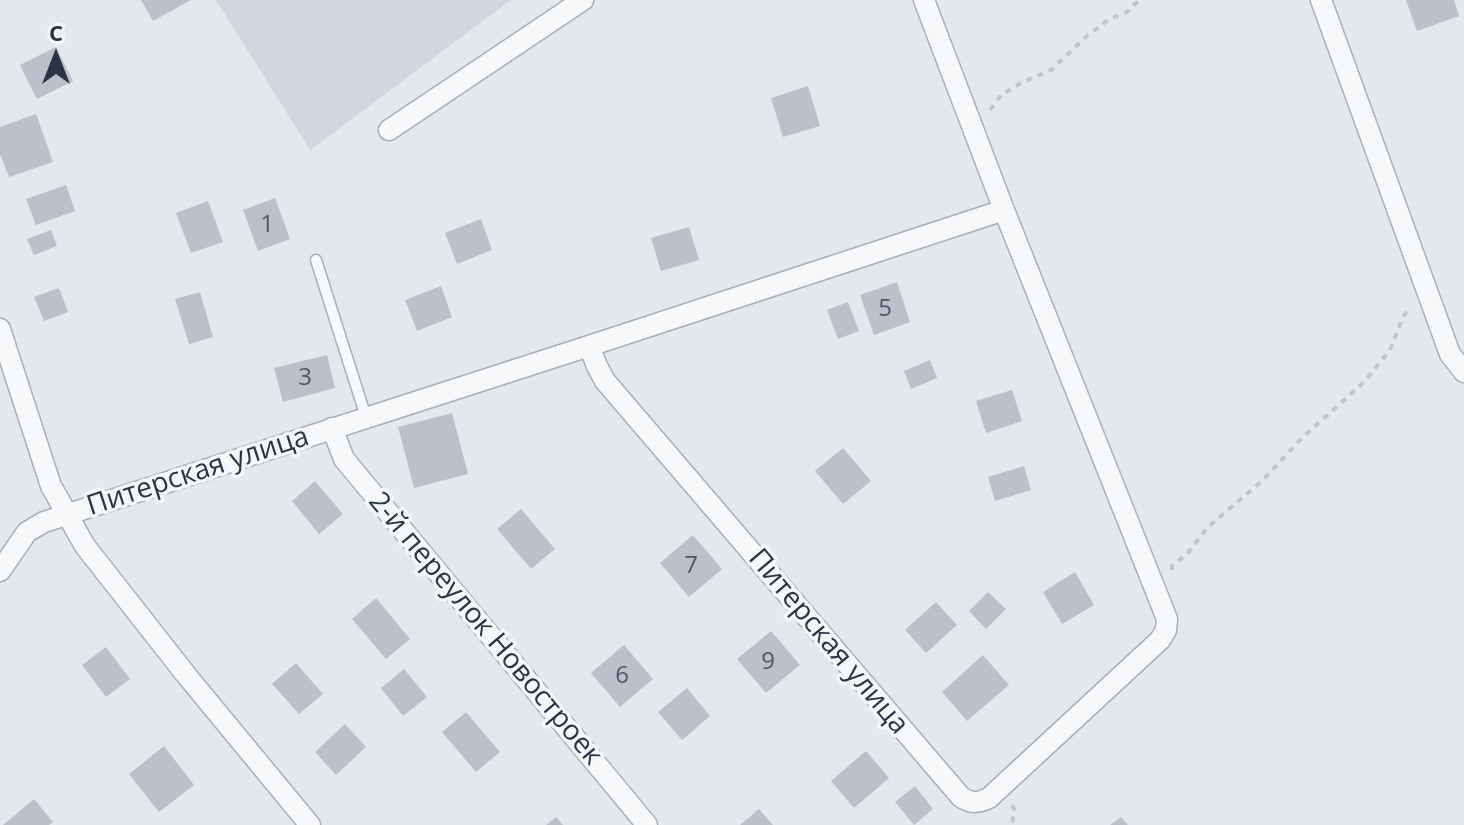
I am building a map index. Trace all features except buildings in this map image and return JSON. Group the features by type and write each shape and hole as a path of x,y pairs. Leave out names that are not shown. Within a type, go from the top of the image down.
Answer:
{"street":[{"path":"389,130 583,0"},
{"name":"Питерская улица","path":"0,571 27,532 44,522 589,346 605,381 961,797 979,803 989,798 1160,640 1166,630 1167,619 924,0"},
{"path":"1321,0 1450,354 1464,372"},
{"path":"589,346 1004,210"},
{"path":"0,329 51,486 85,546 310,825"},
{"name":"2-й переулок Новостроек","path":"332,428 344,459 647,825"}],"lane":[{"path":"316,260 366,417"}],"path":[{"path":"974,131 1001,95 1051,70 1087,36 1108,20 1127,12 1139,0"},
{"path":"1155,585 1171,576 1172,566 1188,553 1207,528 1263,480 1299,441 1364,382 1390,350 1411,305 1430,300"}],"shaded area":[{"path":"216,0 511,0 310,150"}]}
